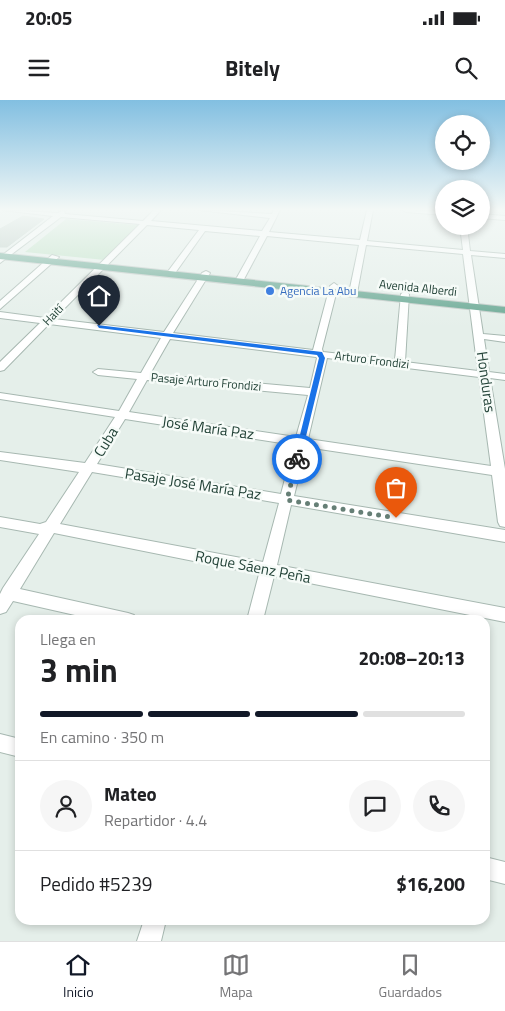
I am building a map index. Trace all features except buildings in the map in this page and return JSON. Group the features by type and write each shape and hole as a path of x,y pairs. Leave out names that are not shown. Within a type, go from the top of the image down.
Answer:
{"main road":[{"name":"Avenida Alberdi","path":"3,256 53,259 405,296 474,304 505,310"},
{"name":"Avenida Alberdi","path":"474,304 505,304"}],"street":[{"name":"Haití","path":"0,368 119,249"},
{"path":"171,272 188,249"},
{"path":"240,279 257,249"},
{"path":"353,291 362,249"},
{"path":"434,249 505,256"},
{"name":"Honduras","path":"465,252 502,472 505,522"},
{"path":"0,306 53,259"},
{"name":"Cuba","path":"4,600 122,415 167,335 204,275"},
{"path":"256,615 322,358 318,350 333,289"},
{"path":"400,363 405,296"},
{"name":"Arturo Frondizi","path":"0,315 505,377"},
{"path":"480,336 505,339"},
{"name":"Pasaje Arturo Frondizi","path":"98,372 314,392"},
{"name":"José María Paz","path":"0,396 502,472"},
{"name":"Pasaje José María Paz","path":"0,456 81,468 90,467 505,536"},
{"name":"Roque Sáenz Peña","path":"0,522 40,529 50,527 505,615"},
{"path":"4,600 97,615"},
{"path":"0,743 15,747"},
{"path":"490,869 505,873"},
{"path":"149,941 154,925"}],"green space":[{"path":"28,249 115,249 105,260 25,252"}],"way so far":[{"path":"297,459 287,500 396,518"}],"place":[{"name":"Agencia La Abu","path":"270,291"}],"route":[{"path":"99,326 320,353 322,358 297,459"}]}
